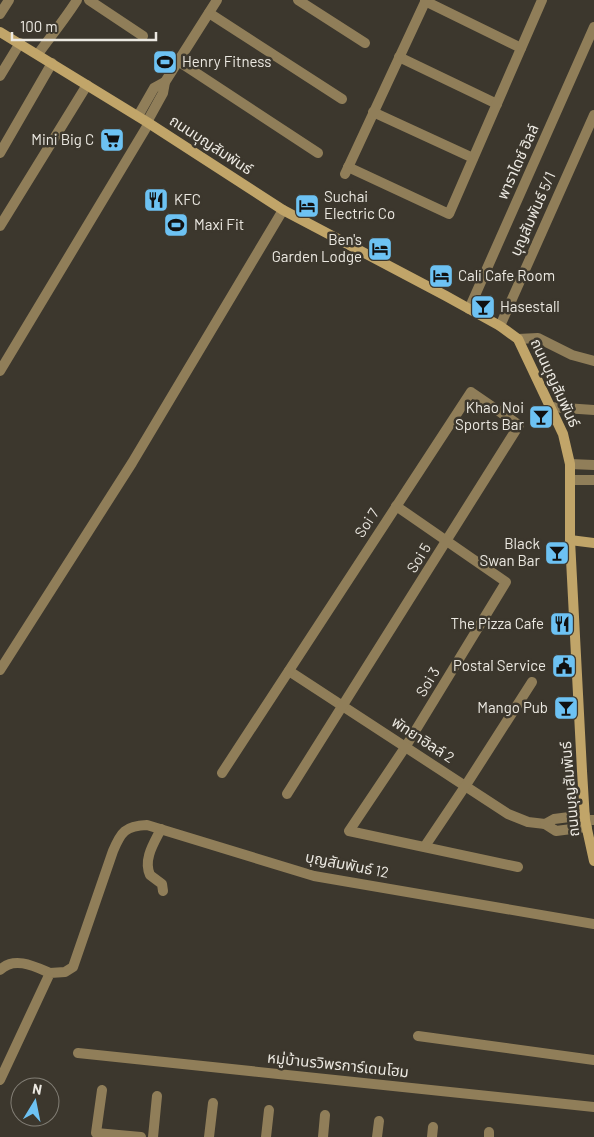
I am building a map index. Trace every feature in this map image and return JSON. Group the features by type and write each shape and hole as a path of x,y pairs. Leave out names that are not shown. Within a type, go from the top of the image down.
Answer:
{"street":[{"path":"0,14 8,0"},
{"path":"0,153 45,58 62,31 64,21 77,0"},
{"path":"89,0 143,36"},
{"path":"0,371 145,120 163,93 165,82 217,0"},
{"path":"298,0 365,43"},
{"path":"521,48 426,0 347,170 449,214 542,0"},
{"path":"209,13 342,99"},
{"name":"พาราไดซ์ ฮิลล์","path":"469,309 594,27"},
{"name":"ถนนบุญสัมพันธ์","path":"0,32 145,120 283,210 500,326 518,339 563,434 570,464 570,540 588,820 594,861"},
{"path":"0,76 20,43"},
{"path":"400,56 497,104"},
{"path":"178,61 318,153"},
{"path":"0,226 87,85"},
{"path":"374,112 473,158"},
{"name":"บุญสัมพันธ์ 5/1","path":"500,326 594,115"},
{"path":"0,670 132,463 283,210"},
{"path":"518,339 538,338 572,355 594,361"},
{"name":"Soi 7","path":"222,773 471,392 519,425"},
{"path":"550,407 594,410"},
{"name":"Soi 5","path":"287,794 519,425"},
{"path":"570,464 594,465"},
{"path":"571,480 594,480"},
{"path":"396,506 447,541"},
{"path":"570,540 594,543"},
{"name":"Soi 3","path":"425,846 349,831 406,746 506,582 447,541"},
{"name":"พัทยาฮิลล์ 2","path":"289,671 515,818 545,824 556,831 588,820"},
{"path":"518,867 425,846 466,786 532,682"},
{"name":"บุญสัมพันธ์ 12","path":"50,973 69,971 72,967 120,835 132,826 147,824 314,876 594,924"},
{"path":"161,829 150,852 148,866 150,875 162,884 163,891"},
{"path":"0,970 14,963 25,963 50,973 0,1080"},
{"path":"418,1036 594,1060"},
{"name":"หมู่บ้านรวิพรการ์เดนโฮม","path":"78,1053 594,1108"},
{"path":"102,1090 96,1133 141,1137"},
{"path":"153,1137 157,1096"},
{"path":"209,1137 213,1103"},
{"path":"266,1137 269,1110"},
{"path":"323,1137 325,1115"},
{"path":"377,1137 379,1121"}],"place":[{"name":"Henry Fitness","path":"165,62"},
{"name":"Mini Big C","path":"112,140"},
{"name":"KFC","path":"156,200"},
{"name":"Suchai Electric Co","path":"307,206"},
{"name":"Maxi Fit","path":"176,225"},
{"name":"Ben's Garden Lodge","path":"380,249"},
{"name":"Cali Cafe Room","path":"441,276"},
{"name":"Hasestall","path":"483,307"},
{"name":"Khao Noi Sports Bar","path":"541,417"},
{"name":"Black Swan Bar","path":"557,553"},
{"name":"The Pizza Cafe","path":"562,624"},
{"name":"Postal Service","path":"564,666"},
{"name":"Mango Pub","path":"566,708"}]}
